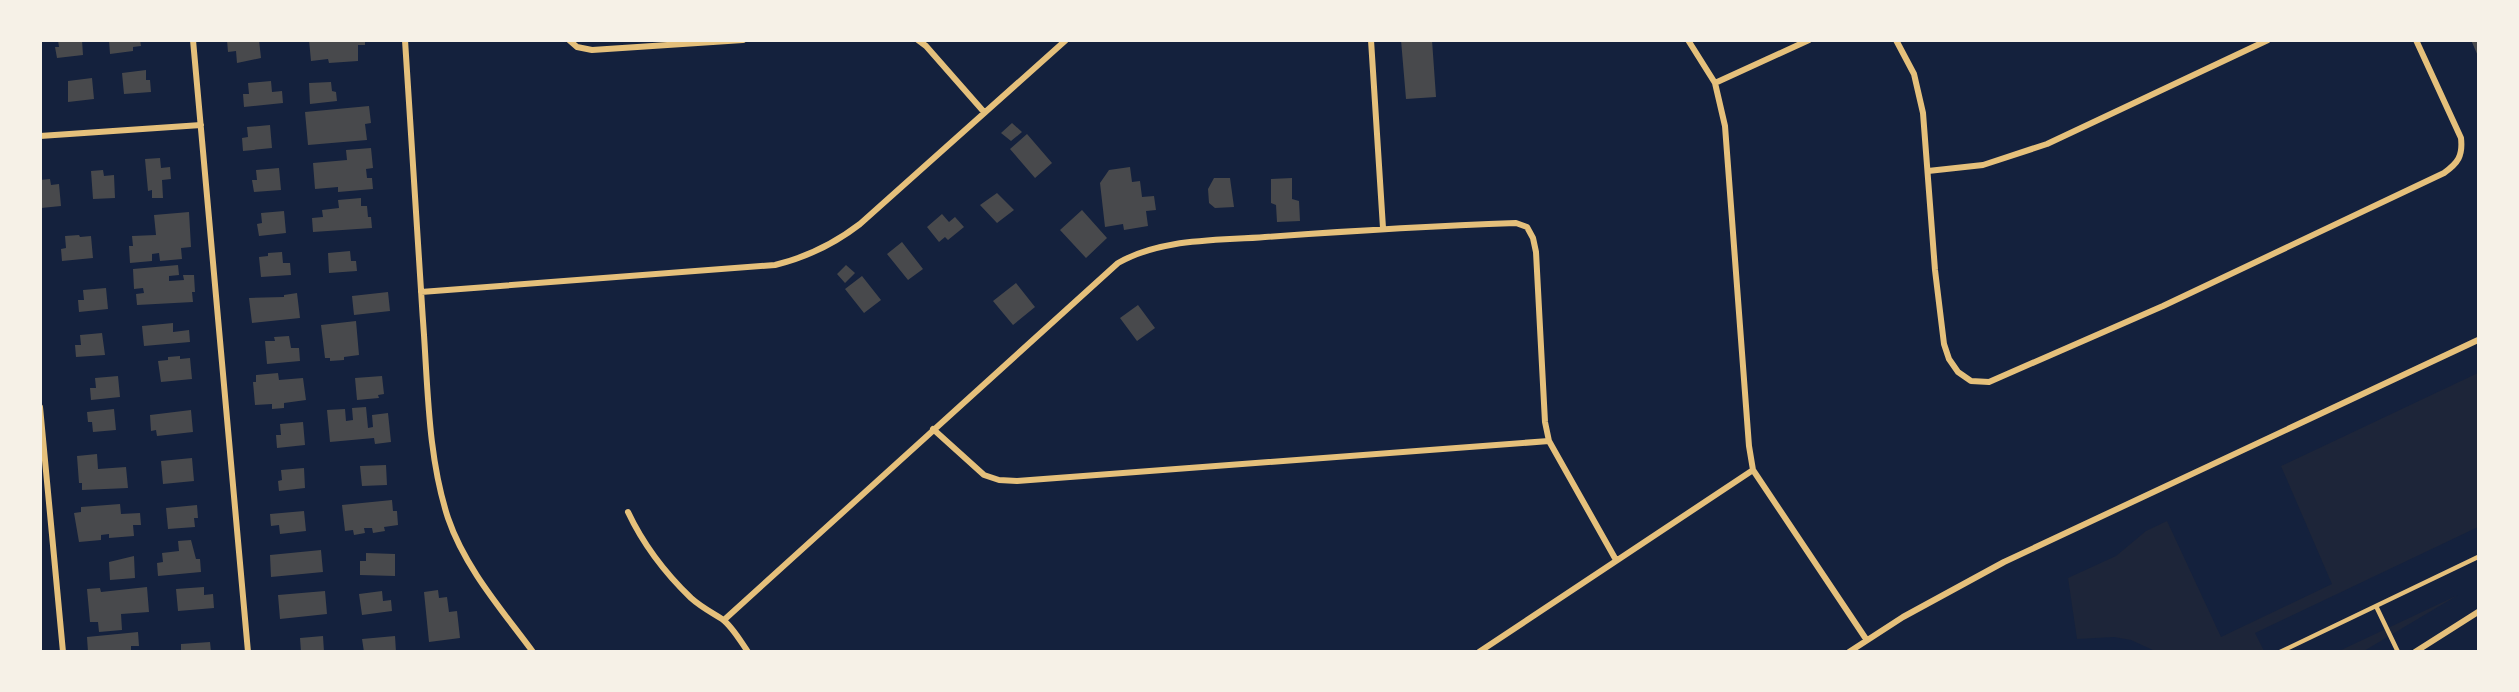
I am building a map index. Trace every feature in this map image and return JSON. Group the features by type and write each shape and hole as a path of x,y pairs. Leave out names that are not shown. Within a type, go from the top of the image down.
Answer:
{"street":[{"path":"193,40 248,651"},
{"path":"405,40 421,292 436,470 448,519 461,550 533,651"},
{"path":"569,40 577,47 592,50 743,40"},
{"path":"918,40 926,46 984,112"},
{"path":"421,292 775,265 800,259 825,248 860,224 1066,40"},
{"path":"1371,40 1383,228"},
{"path":"1688,40 1715,83 1725,126 1749,446 1753,471 1866,639"},
{"path":"1715,83 1809,40"},
{"path":"1896,40 1920,90 1944,344 1949,359 1958,372 1971,381 1989,382 2173,301 2364,212 2444,173 2457,164 2463,150 2459,131 2416,40"},
{"path":"1928,171 1983,165 2038,148 2268,40"},
{"path":"40,136 201,124"},
{"path":"724,620 1118,263 1134,254 1172,244 1383,228 1516,223 1527,227 1533,238 1536,252 1545,422 1549,441 1616,560"},
{"path":"1849,651 1952,589 2004,562 2478,340"},
{"path":"40,407 63,651"},
{"path":"933,429 984,475 999,480 1017,481 1549,441"},
{"path":"1479,651 1753,471"},
{"path":"627,512 645,544 690,597 708,612 724,620 748,651"},
{"path":"2415,651 2478,612"}],"lane":[{"path":"2280,651 2478,557"},
{"path":"2376,606 2398,651"}],"shaded area":[{"path":"2478,373 2478,527 2255,633 2264,651 2155,651 2131,640 2114,637 2077,639 2068,578 2116,556 2146,531 2167,521 2221,637 2332,584 2281,466"},
{"path":"2458,595 2364,651 2339,651"}],"building":[{"path":"58,40 82,40 83,55 57,58 55,47 59,47"},
{"path":"109,40 140,40 141,46 133,47 133,51 110,54"},
{"path":"227,40 259,40 261,58 237,63 236,51 228,52"},
{"path":"309,40 365,40 365,45 358,45 358,61 329,63 328,59 311,61"},
{"path":"1401,40 1432,40 1436,97 1406,99"},
{"path":"2471,40 2478,40 2478,56"},
{"path":"146,70 146,80 150,80 151,92 124,94 122,73"},
{"path":"92,78 94,99 68,102 68,81"},
{"path":"271,81 272,92 282,91 283,103 244,107 243,94 249,94 248,83"},
{"path":"331,82 337,101 310,104 309,83"},
{"path":"369,106 371,123 365,124 367,140 308,145 305,112"},
{"path":"1012,123 1022,132 1011,141 1001,133"},
{"path":"270,125 272,148 243,151 242,138 248,137 247,127"},
{"path":"1027,134 1052,163 1035,178 1010,149"},
{"path":"371,148 373,168 366,169 367,178 372,178 373,189 338,192 338,187 315,189 313,163 347,160 346,150"},
{"path":"160,158 161,168 170,167 171,179 162,180 163,198 152,198 152,190 148,191 145,159"},
{"path":"1130,167 1132,182 1140,181 1142,197 1154,196 1156,210 1146,211 1148,226 1124,230 1123,224 1105,227 1100,183 1109,170"},
{"path":"279,168 281,190 254,192 252,180 257,180 256,170"},
{"path":"103,170 104,176 114,175 115,198 93,199 91,171"},
{"path":"1214,178 1230,178 1234,207 1215,208 1209,203 1208,189"},
{"path":"1292,178 1292,199 1299,201 1300,221 1277,222 1276,205 1271,203 1271,179"},
{"path":"50,179 51,185 59,184 61,206 41,208 40,180"},
{"path":"997,193 1014,210 997,223 980,205"},
{"path":"361,198 361,206 367,206 372,228 313,232 312,218 323,217 322,210 339,208 338,200"},
{"path":"1082,210 1107,238 1086,258 1060,230"},
{"path":"284,211 286,233 259,236 257,224 262,223 261,213"},
{"path":"189,212 191,247 181,248 182,259 160,261 159,253 152,254 152,261 130,263 129,246 133,246 132,236 156,235 154,215"},
{"path":"942,214 949,222 955,217 964,227 948,240 945,237 939,242 927,227"},
{"path":"79,235 80,237 91,236 93,258 62,261 61,249 66,248 65,236"},
{"path":"902,242 923,269 908,280 887,254"},
{"path":"350,251 351,261 356,261 357,271 329,273 328,253"},
{"path":"282,252 283,263 290,263 291,275 261,277 259,257 268,256 268,253"},
{"path":"178,265 179,275 169,276 169,281 184,280 183,275 194,275 193,302 137,305 136,294 144,293 143,288 134,289 133,269"},
{"path":"846,265 855,273 845,283 837,274"},
{"path":"862,276 881,300 864,313 845,289"},
{"path":"1016,283 1035,307 1013,325 993,301"},
{"path":"106,288 108,309 79,312 78,300 84,300 83,290"},
{"path":"388,292 390,311 354,315 352,296"},
{"path":"297,293 300,318 252,323 249,298 284,297 284,295"},
{"path":"1138,305 1155,328 1137,341 1120,318"},
{"path":"356,321 359,355 344,357 344,360 330,361 330,358 325,358 321,325"},
{"path":"173,323 173,332 189,330 190,342 144,346 142,326"},
{"path":"102,333 105,355 76,357 75,345 81,345 80,335"},
{"path":"289,336 291,348 299,348 300,361 267,364 265,341 275,341 274,337"},
{"path":"180,356 180,359 190,358 192,379 161,382 158,361"},
{"path":"278,373 279,380 303,378 306,400 284,403 284,408 272,409 272,404 255,405 253,382 256,382 256,375"},
{"path":"118,376 120,397 91,400 90,388 96,388 95,378"},
{"path":"382,376 384,394 378,395 379,398 357,400 355,378"},
{"path":"366,407 368,428 373,427 372,415 388,413 391,442 375,444 374,438 330,442 327,410 345,409 346,421 353,420 352,408"},
{"path":"114,409 116,430 93,432 92,422 88,422 87,412"},
{"path":"191,410 193,432 157,436 156,430 151,431 150,415"},
{"path":"303,422 305,445 277,448 276,435 281,435 280,424"},
{"path":"97,454 98,469 126,467 128,488 82,490 82,483 79,483 77,456"},
{"path":"192,458 194,481 163,484 161,461"},
{"path":"386,465 387,485 362,486 360,466"},
{"path":"304,468 305,488 279,491 278,481 282,480 281,470"},
{"path":"392,500 393,511 397,511 398,525 384,527 385,531 373,533 372,528 364,528 365,533 354,535 353,530 345,531 342,505"},
{"path":"120,504 121,514 140,513 141,525 133,525 134,536 109,538 109,534 101,535 101,540 79,542 74,513 81,512 81,507"},
{"path":"197,505 198,518 194,518 195,527 168,529 166,508"},
{"path":"304,511 306,531 280,534 279,525 271,526 270,514"},
{"path":"191,540 196,559 200,559 201,572 158,576 157,563 163,562 162,553 179,551 178,541"},
{"path":"321,550 323,572 271,577 270,555"},
{"path":"366,553 395,554 395,576 360,575 360,561 366,561"},
{"path":"134,556 135,578 110,580 109,562"},
{"path":"147,587 149,612 121,614 122,630 99,632 98,622 90,622 87,589 100,588 101,592"},
{"path":"204,587 204,595 213,594 214,608 178,611 176,589"},
{"path":"438,590 439,598 447,597 449,612 457,611 460,638 429,642 424,592"},
{"path":"325,591 327,614 280,619 278,595"},
{"path":"382,591 383,601 391,600 392,611 362,615 359,594"},
{"path":"138,632 139,646 131,646 131,652 88,652 87,637"},
{"path":"323,636 324,652 301,652 300,638"},
{"path":"395,636 396,652 364,652 362,639"},
{"path":"210,642 211,652 181,652 181,644"}]}
